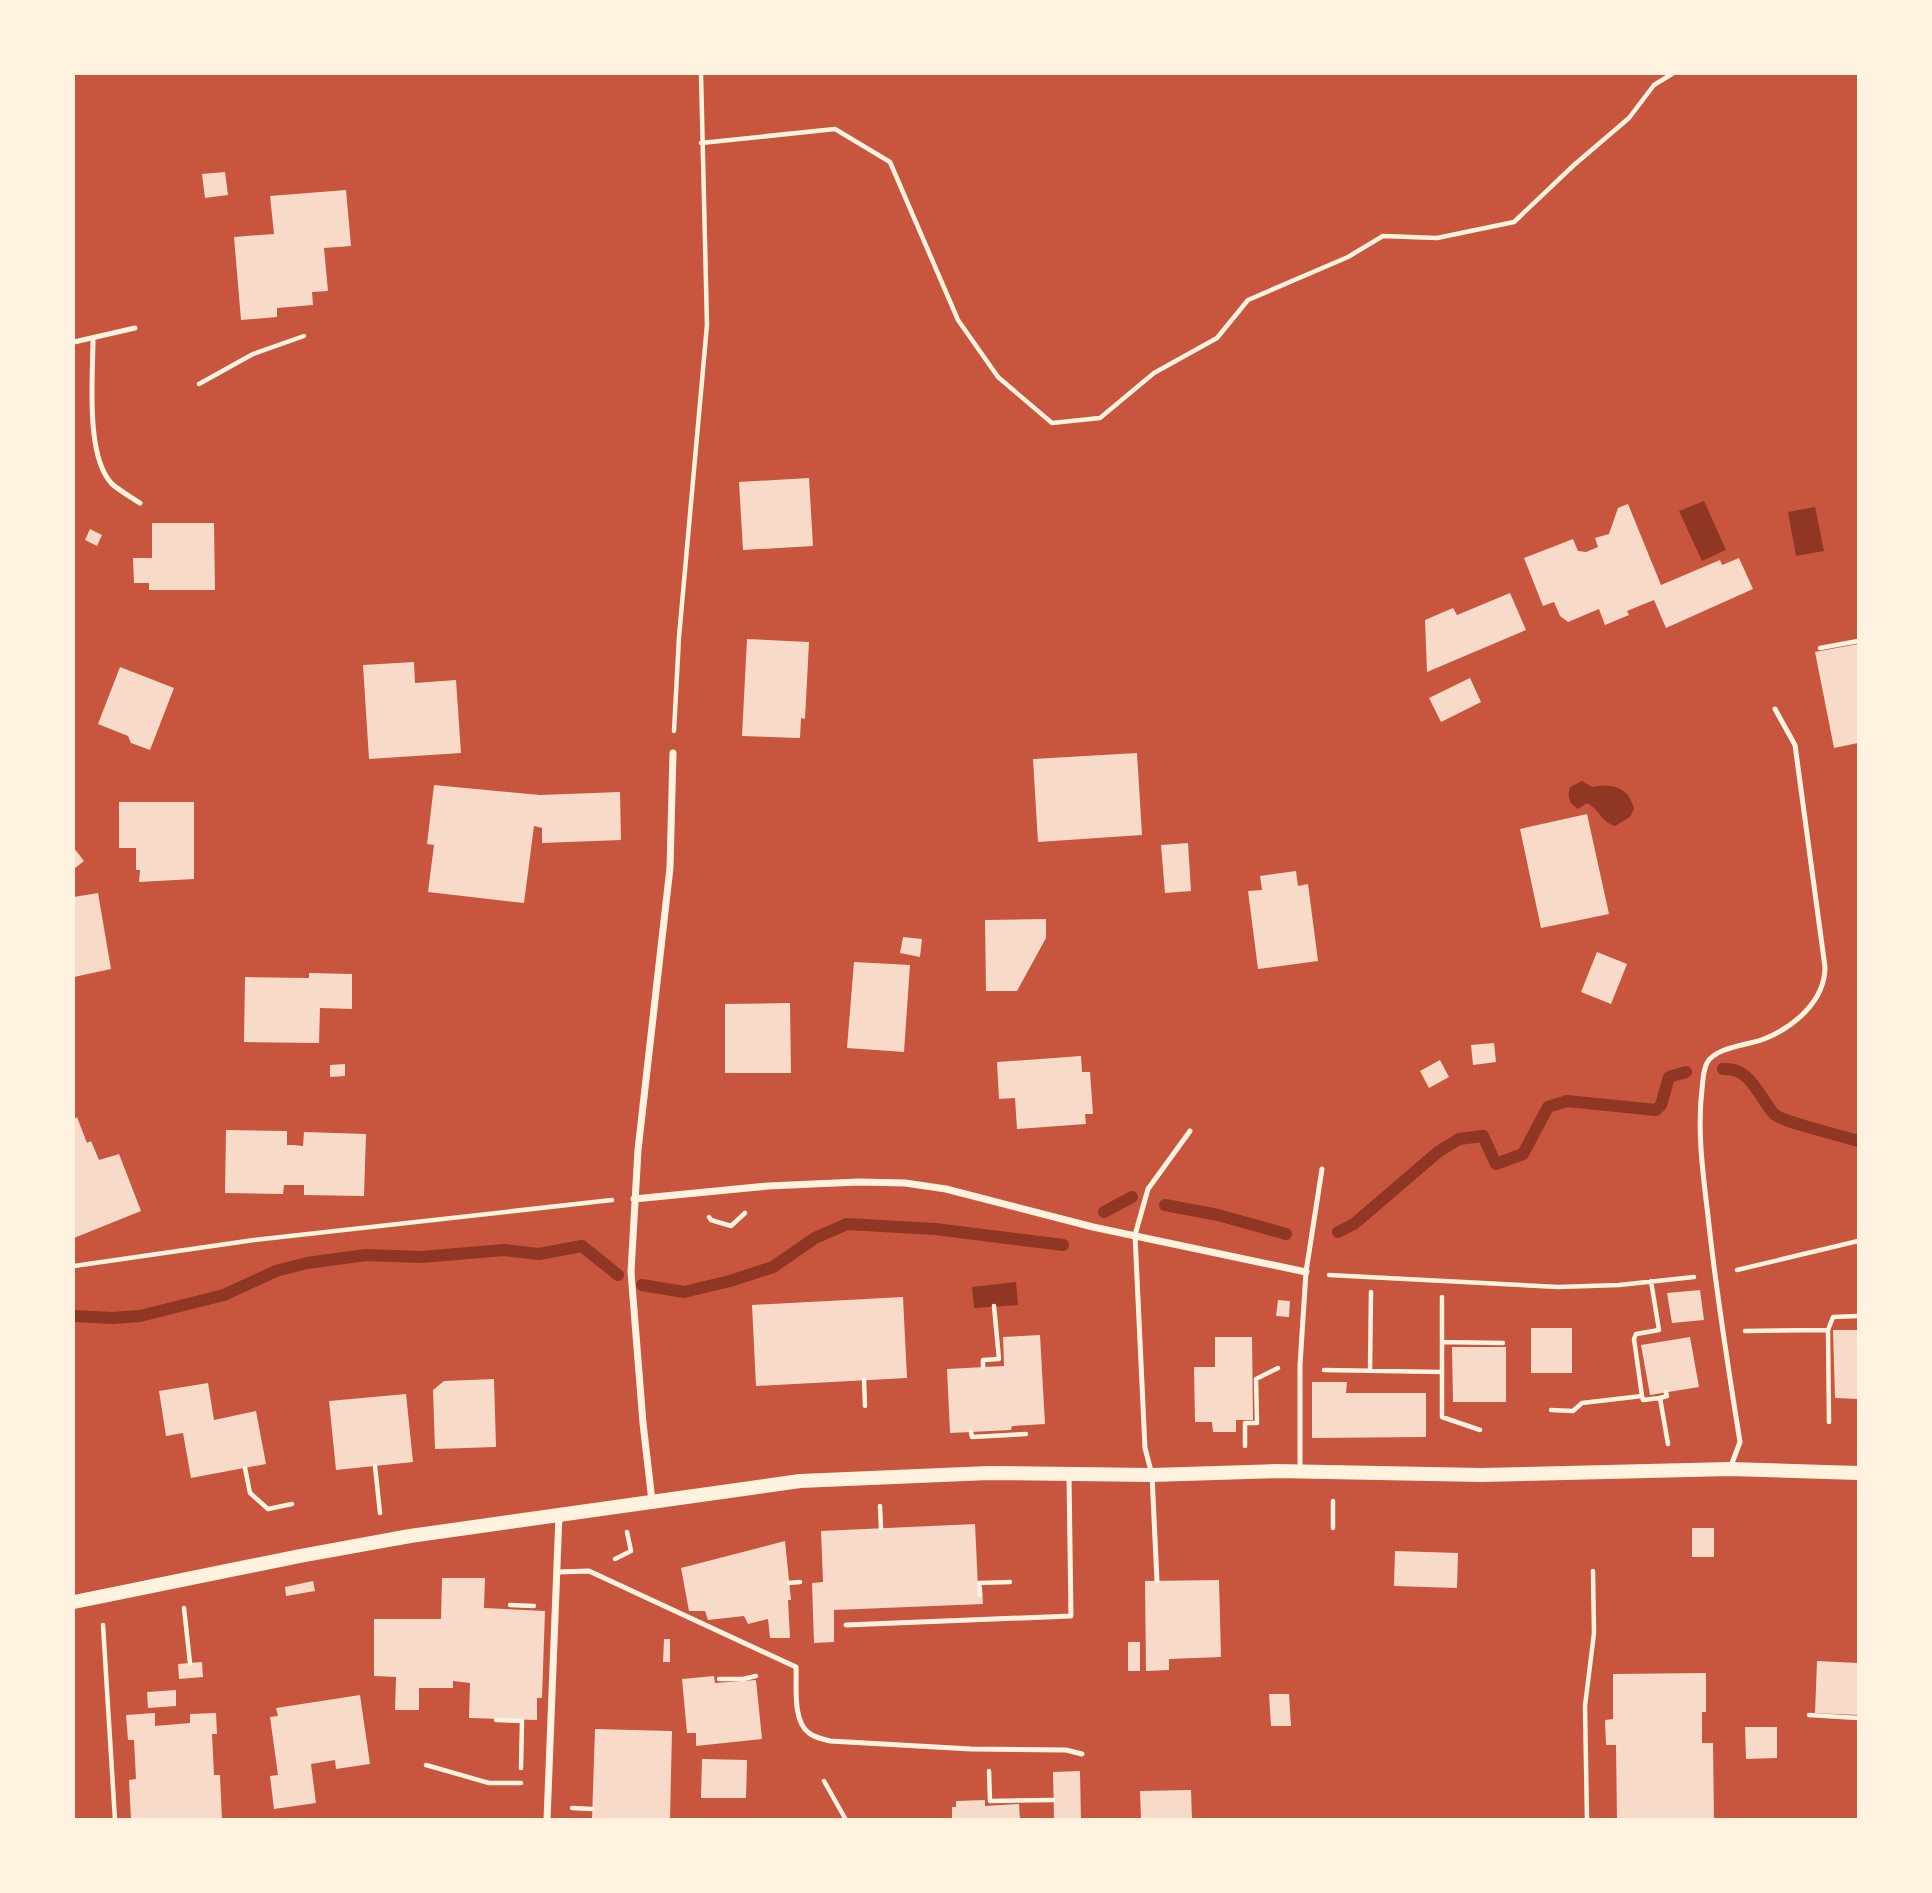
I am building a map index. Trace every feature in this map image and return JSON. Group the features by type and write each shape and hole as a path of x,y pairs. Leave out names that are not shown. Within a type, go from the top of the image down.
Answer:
{"main road":[{"path":"74,1602 398,1538 800,1481 961,1474 1069,1473 1152,1475 1301,1472 1481,1475 1730,1469 1858,1474"}],"street":[{"path":"652,1501 631,1272 634,1199 670,868 673,753"},
{"path":"634,1199 768,1186 905,1183 946,1189 1093,1227 1306,1272"},
{"path":"547,1819 559,1515"}],"lane":[{"path":"74,342 135,328"},
{"path":"93,338 94,441 101,466 112,484 140,503"},
{"path":"1730,1469 1740,1443 1714,1275 1699,1113 1706,1064 1712,1056 1763,1039 1787,1027 1807,1011 1825,981 1795,745 1775,709"},
{"path":"1157,1581 1152,1475 1145,1448 1135,1235 1148,1189 1190,1131"},
{"path":"1301,1472 1300,1364 1306,1272 1322,1169"},
{"path":"846,1625 1071,1616 1069,1473"},
{"path":"558,1572 589,1571 796,1667 800,1722 813,1736 830,1741 1066,1750 1082,1754"}],"path":[{"path":"673,753 679,637 707,325 701,74"},
{"path":"701,143 835,129 890,162 958,320 998,377 1052,423 1100,418 1154,373 1217,338 1248,300 1348,257 1383,236 1437,238 1514,222 1629,118 1654,85 1672,74"},
{"path":"200,384 253,354 304,336"},
{"path":"1820,649 1858,642"},
{"path":"74,1266 254,1240 634,1199"},
{"path":"1306,1272 1558,1287 1619,1285 1714,1275 1858,1241"},
{"path":"1651,1281 1659,1330 1636,1334 1634,1339 1643,1401 1667,1396 1666,1392"},
{"path":"1370,1371 1371,1292"},
{"path":"1442,1297 1443,1417 1480,1430"},
{"path":"983,1367 983,1360 999,1360 994,1306"},
{"path":"1829,1422 1828,1330 1833,1317 1858,1316"},
{"path":"1723,1331 1828,1330"},
{"path":"1442,1342 1503,1343"},
{"path":"1245,1447 1245,1423 1257,1423 1256,1379 1284,1364"},
{"path":"1316,1370 1442,1372"},
{"path":"864,1380 865,1406"},
{"path":"1551,1410 1573,1410 1582,1403 1642,1396"},
{"path":"1660,1398 1668,1445"},
{"path":"971,1432 972,1437 1026,1434"},
{"path":"375,1466 380,1513"},
{"path":"245,1468 250,1493 268,1509 292,1504"},
{"path":"1333,1500 1334,1528"},
{"path":"589,1571 631,1551 623,1505"},
{"path":"880,1505 881,1528"},
{"path":"1587,1819 1585,1706 1594,1633 1593,1571"},
{"path":"789,1583 800,1582"},
{"path":"980,1595 979,1583 1010,1582"},
{"path":"184,1605 190,1663"},
{"path":"510,1605 541,1607"},
{"path":"103,1620 115,1819"},
{"path":"1809,1715 1858,1718"},
{"path":"496,1720 522,1721 521,1795"},
{"path":"988,1749 990,1801 1053,1800"},
{"path":"426,1765 489,1783 521,1783"},
{"path":"824,1781 846,1819"}],"shaded area":[{"path":"1704,501 1726,550 1702,561 1679,511"},
{"path":"1815,507 1824,551 1796,556 1788,512"},
{"path":"1582,781 1592,787 1613,786 1624,791 1634,809 1630,817 1615,826 1606,822 1587,803 1578,809 1575,807 1570,800 1570,787"},
{"path":"1016,1282 1018,1305 974,1308 972,1287"}],"building":[{"path":"225,172 228,195 205,198 202,174"},
{"path":"346,190 351,246 324,248 328,291 312,292 313,305 277,308 277,317 241,320 234,237 274,234 270,196"},
{"path":"809,478 813,546 743,550 739,482"},
{"path":"1628,504 1661,585 1720,560 1722,565 1739,558 1753,589 1666,628 1654,600 1627,611 1629,615 1605,625 1599,609 1568,622 1560,616 1554,602 1543,606 1524,558 1573,539 1578,551 1586,552 1598,547 1595,538 1609,534 1618,508"},
{"path":"152,523 214,523 215,590 149,590 149,583 134,583 133,558 152,558"},
{"path":"90,529 102,535 97,546 85,540"},
{"path":"1510,593 1526,630 1427,672 1425,620 1453,608 1457,615"},
{"path":"747,639 809,642 805,719 801,718 800,738 742,736"},
{"path":"1858,644 1858,743 1834,748 1815,652"},
{"path":"414,662 415,683 456,680 461,753 369,759 363,665"},
{"path":"120,667 174,688 150,750 131,743 128,736 98,724"},
{"path":"1470,678 1481,702 1441,722 1429,698"},
{"path":"1137,753 1142,835 1038,842 1033,759"},
{"path":"434,785 540,795 620,792 621,840 542,843 542,828 534,826 524,903 428,892 434,845 427,844"},
{"path":"119,802 194,802 194,879 139,882 136,848 119,848"},
{"path":"1587,814 1609,914 1541,928 1520,829"},
{"path":"1188,843 1191,891 1165,893 1161,845"},
{"path":"74,848 84,861 74,869"},
{"path":"1296,871 1298,886 1308,884 1318,961 1258,969 1248,891 1262,890 1260,876"},
{"path":"98,893 111,969 74,977 74,897"},
{"path":"1046,919 1046,938 1017,991 986,991 985,920"},
{"path":"903,937 922,939 920,957 900,953"},
{"path":"1597,952 1627,964 1611,1004 1581,992"},
{"path":"854,962 910,965 904,1052 847,1048"},
{"path":"309,973 352,974 352,1009 320,1008 319,1043 244,1042 245,977 309,978"},
{"path":"790,1003 791,1073 725,1073 725,1004"},
{"path":"1494,1043 1496,1062 1473,1065 1471,1045"},
{"path":"1081,1056 1082,1072 1090,1072 1093,1114 1085,1114 1086,1124 1017,1129 1015,1098 999,1099 997,1062"},
{"path":"1440,1060 1449,1077 1429,1088 1420,1071"},
{"path":"345,1064 345,1076 330,1077 330,1065"},
{"path":"77,1117 87,1143 91,1141 99,1160 119,1154 141,1211 74,1238 74,1119"},
{"path":"226,1130 287,1131 287,1145 303,1146 304,1132 366,1134 364,1196 304,1195 304,1185 284,1185 283,1194 225,1193"},
{"path":"1700,1290 1704,1320 1672,1323 1667,1293"},
{"path":"903,1297 907,1378 756,1386 752,1305"},
{"path":"1278,1300 1290,1301 1289,1317 1276,1316"},
{"path":"1531,1328 1572,1328 1572,1373 1531,1373"},
{"path":"1833,1330 1858,1330 1858,1399 1835,1398"},
{"path":"1040,1335 1045,1424 1012,1426 1011,1430 950,1433 947,1369 1004,1366 1003,1337"},
{"path":"1215,1337 1252,1337 1253,1420 1236,1420 1236,1432 1213,1432 1212,1422 1195,1422 1194,1367 1215,1367"},
{"path":"1690,1337 1699,1387 1650,1395 1641,1345"},
{"path":"1452,1347 1506,1347 1506,1402 1453,1402"},
{"path":"494,1379 496,1447 435,1449 433,1390 444,1381"},
{"path":"1312,1382 1347,1382 1346,1393 1426,1393 1426,1437 1312,1438"},
{"path":"208,1383 214,1420 256,1411 266,1464 191,1478 183,1433 166,1436 159,1391"},
{"path":"406,1394 413,1462 336,1470 329,1401"},
{"path":"975,1524 978,1587 982,1587 983,1604 834,1610 834,1642 814,1643 812,1583 823,1582 821,1531"},
{"path":"1692,1528 1714,1528 1714,1557 1692,1557"},
{"path":"785,1541 791,1600 788,1600 790,1638 770,1638 768,1619 748,1624 744,1616 708,1620 705,1611 689,1611 681,1568"},
{"path":"1395,1551 1458,1553 1457,1588 1394,1586"},
{"path":"442,1578 485,1578 484,1608 545,1611 542,1698 537,1698 537,1720 469,1718 470,1683 453,1681 453,1688 419,1688 419,1710 395,1710 396,1677 374,1676 374,1619 441,1619"},
{"path":"1219,1580 1221,1657 1169,1659 1169,1670 1146,1671 1145,1581"},
{"path":"313,1581 315,1591 286,1596 285,1587"},
{"path":"664,1639 670,1639 670,1662 663,1662"},
{"path":"1128,1642 1140,1642 1140,1671 1128,1671"},
{"path":"1817,1661 1858,1663 1858,1715 1815,1713"},
{"path":"202,1662 203,1677 179,1679 178,1664"},
{"path":"1706,1673 1706,1712 1702,1712 1702,1743 1713,1743 1714,1820 1617,1820 1616,1745 1606,1745 1605,1720 1613,1719 1613,1674"},
{"path":"714,1676 715,1683 756,1680 762,1739 696,1746 696,1733 687,1733 682,1679"},
{"path":"176,1690 176,1706 148,1708 147,1692"},
{"path":"1269,1694 1289,1694 1291,1726 1271,1726"},
{"path":"360,1695 370,1764 336,1769 335,1760 311,1764 316,1803 274,1809 270,1776 278,1775 270,1717 278,1716 276,1708"},
{"path":"155,1713 155,1726 190,1723 190,1714 216,1713 217,1734 212,1734 214,1775 220,1775 222,1820 131,1820 129,1780 136,1779 134,1740 128,1740 126,1715"},
{"path":"1745,1727 1777,1727 1777,1758 1746,1759"},
{"path":"595,1729 672,1731 670,1820 592,1820"},
{"path":"702,1759 747,1760 746,1798 701,1798"},
{"path":"1080,1771 1081,1820 1054,1820 1053,1772"},
{"path":"1191,1790 1192,1820 1141,1820 1140,1791"},
{"path":"985,1800 985,1806 1019,1804 1020,1820 952,1820 952,1807 956,1807 956,1801"}],"waterway":[{"path":"1723,1069 1733,1070 1747,1078 1779,1117 1858,1141"},
{"path":"1338,1232 1354,1224 1438,1152 1459,1139 1483,1136 1496,1164 1523,1154 1548,1107 1567,1101 1656,1110 1661,1105 1669,1077 1686,1072"},
{"path":"1104,1212 1132,1197"},
{"path":"1165,1205 1218,1215 1286,1234"},
{"path":"642,1285 684,1292 730,1281 773,1267 815,1238 847,1224 935,1229 1063,1245"},
{"path":"74,1316 140,1316 224,1295 276,1271 307,1263 366,1255 421,1257 504,1250 539,1254 582,1246 618,1275"}]}
